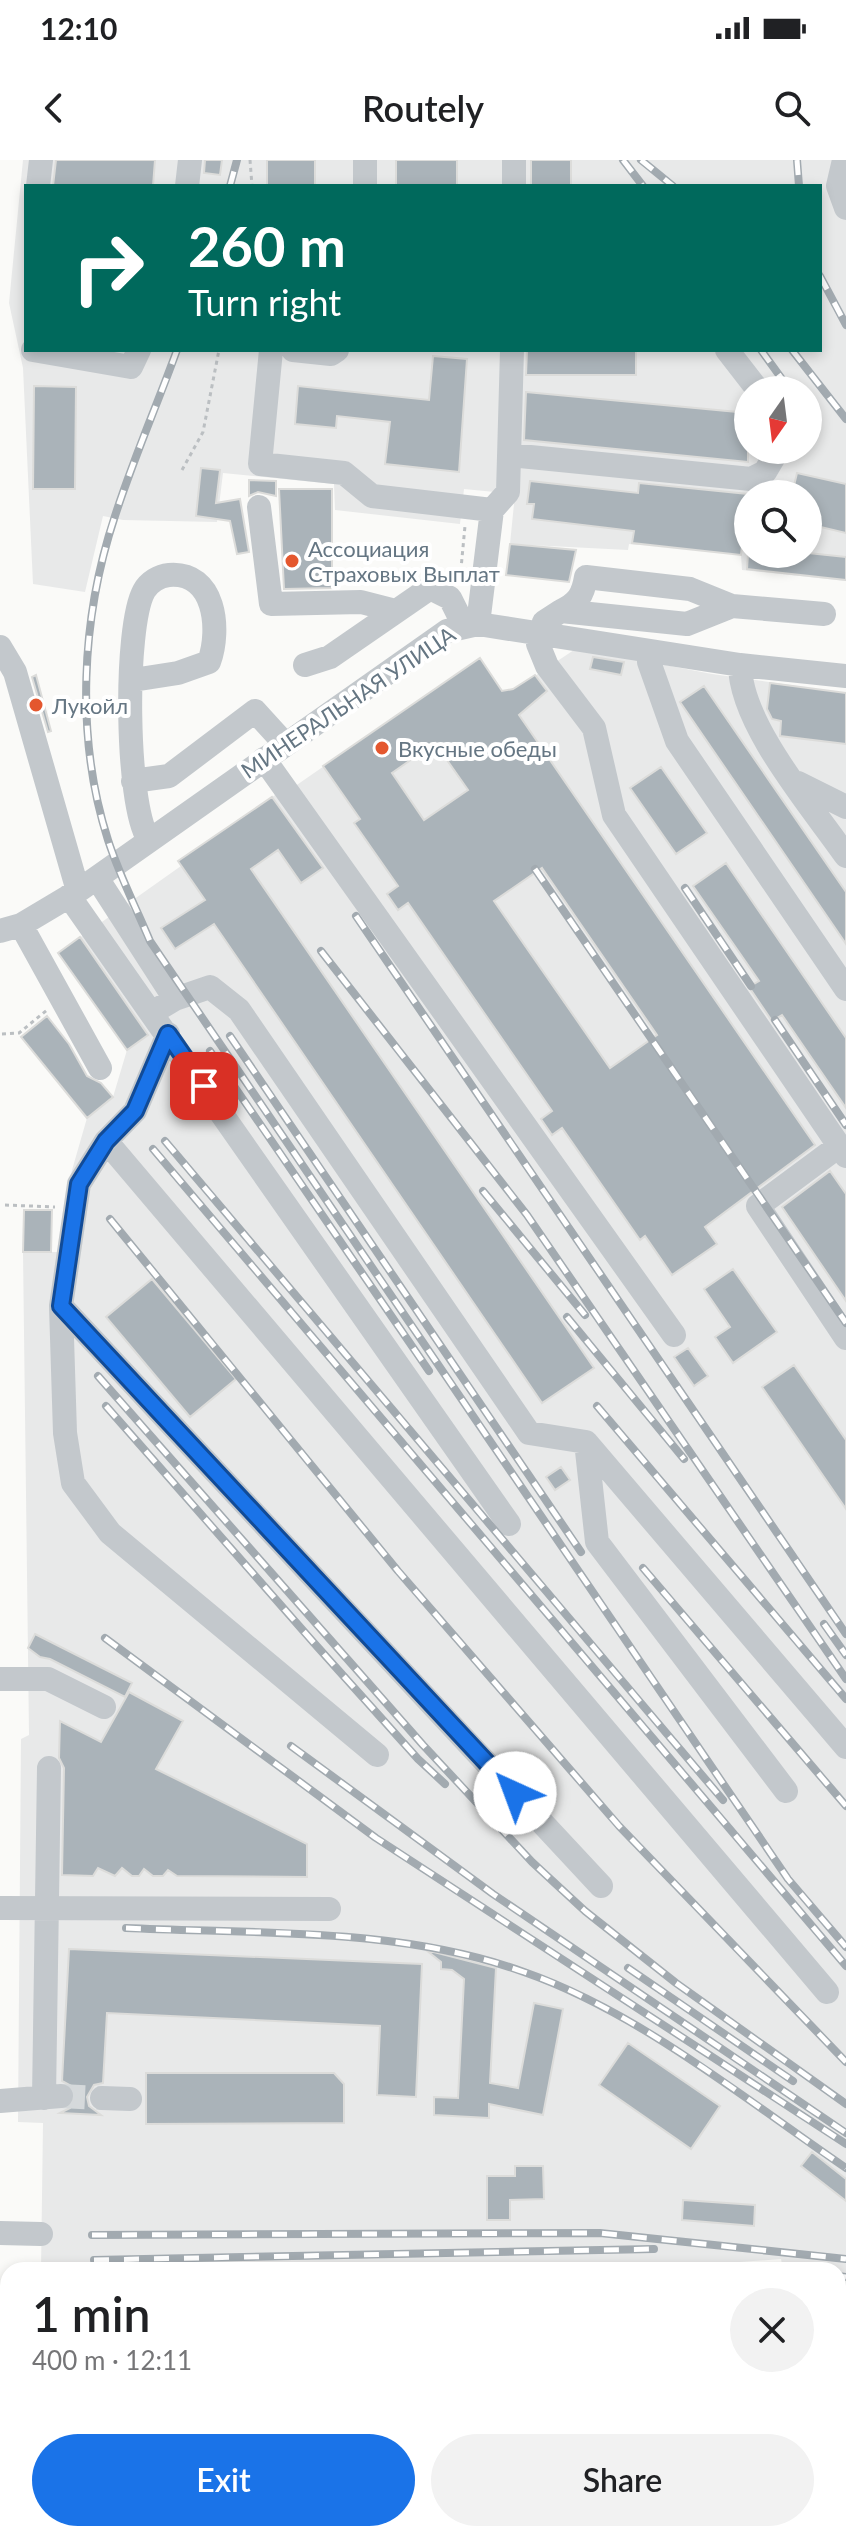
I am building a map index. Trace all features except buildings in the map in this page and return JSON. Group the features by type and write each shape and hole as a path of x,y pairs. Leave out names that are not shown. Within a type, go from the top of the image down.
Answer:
{"street":[{"path":"38,184 41,160"},
{"path":"187,184 190,160"},
{"path":"365,160 365,184"},
{"path":"514,160 514,184"},
{"path":"844,160 838,186 846,208"},
{"path":"45,352 131,367 138,352"},
{"path":"271,352 260,464 344,473 372,496 492,510"},
{"path":"312,352 334,352"},
{"path":"466,618 492,510 508,492 512,352"},
{"path":"729,352 747,376"},
{"path":"510,455 751,479 765,472 770,464"},
{"path":"259,507 271,604 361,602 396,611"},
{"path":"133,680 178,673 209,662 217,640 210,600 199,582 180,574 159,576 145,590 133,631 133,680 133,781 138,819 148,838"},
{"path":"824,614 732,606 690,589 586,577 576,604 544,622 539,632 540,655 594,728 614,815 843,1151 758,1206 846,1338"},
{"path":"305,665 330,657 430,588 450,598 466,618"},
{"path":"561,611 687,624 732,606"},
{"name":"МИНЕРАЛЬНАЯ УЛИЦА","path":"10,928 81,888 148,838 466,618 651,652 846,676"},
{"path":"0,647 15,672 81,888 153,1012 509,1524"},
{"path":"651,652 649,662 677,741 846,989"},
{"path":"740,665 746,706 846,856"},
{"path":"133,781 169,776 255,711 285,744"},
{"path":"264,759 674,1335"},
{"path":"793,780 846,807"},
{"path":"81,888 175,999"},
{"path":"10,928 62,998 100,1068"},
{"path":"153,1012 175,999 210,987 239,1010 529,1433 586,1442 846,1747"},
{"path":"168,1034 135,1111 106,1141 79,1184 61,1306 65,1433 73,1483 110,1533 377,1755"},
{"path":"106,1141 827,1992"},
{"path":"61,1306 601,1886"},
{"path":"586,1442 597,1542 786,1791"},
{"path":"0,1679 48,1679 104,1707"},
{"path":"0,2101 52,2097 49,1768"},
{"path":"0,1908 329,1909"},
{"path":"102,2098 130,2099"},
{"path":"0,2233 41,2234"}],"path":[{"path":"250,160 252,184"},
{"path":"182,470 203,432 219,352"},
{"path":"466,618 467,508"},
{"path":"2,1034 19,1033 62,998"},
{"path":"5,1205 53,1205 56,1219"}],"shaded area":[{"path":"23,160 846,160 846,581 742,570 822,568 822,480 734,480 734,554 649,545 650,533 641,532 639,545 629,544 628,550 510,544 515,494 464,489 460,524 335,510 334,484 223,473 217,522 123,520 103,516 85,592 33,584 23,368 9,303"},
{"path":"577,648 712,674 846,693 846,2262 782,2262 781,2259 740,2262 41,2262 43,2123 18,2122 21,1739 29,1735 23,1252 64,1252 68,1184 87,1118 113,1097 127,1050 58,953 181,866 178,861 275,795 278,798 480,658 506,695"}],"tunnel":[{"path":"61,2096 102,2098"}],"railway":[{"path":"231,184 237,160"},
{"path":"623,160 641,184"},
{"path":"641,160 671,184"},
{"path":"797,160 799,184"},
{"path":"822,280 846,325"},
{"path":"176,352 115,516 95,595 89,636 86,678 90,760 97,801 122,878 150,941 788,1879 846,1947"},
{"path":"762,352 780,376"},
{"path":"794,352 846,419"},
{"path":"535,869 846,1323"},
{"path":"685,888 751,986"},
{"path":"356,916 846,1634"},
{"path":"321,951 527,1215 846,1679"},
{"path":"775,1020 846,1125"},
{"path":"230,1036 581,1552"},
{"path":"210,1051 429,1371"},
{"path":"165,1141 723,1800"},
{"path":"153,1149 846,1966"},
{"path":"483,1191 585,1315"},
{"path":"110,1219 398,1571 619,1826 846,2062"},
{"path":"567,1317 684,1459"},
{"path":"98,1376 423,1745 532,1862 585,1911 676,1983 846,2104"},
{"path":"106,1406 418,1759 445,1784"},
{"path":"597,1406 846,1699"},
{"path":"643,1568 846,1806"},
{"path":"824,1624 846,1655"},
{"path":"105,1638 376,1838 846,2144"},
{"path":"291,1746 493,1894 846,2133"},
{"path":"126,1928 327,1935 378,1940 476,1957 524,1972 567,1989 650,2034 846,2168"},
{"path":"628,1968 793,2081"},
{"path":"92,2235 600,2233 846,2259"},
{"path":"94,2260 654,2249"}],"place":[{"name":"Ассоциация Страховых Выплат","path":"292,561"},
{"name":"Лукойл","path":"36,705"},
{"name":"Вкусные обеды","path":"382,748"}],"route":[{"path":"204,1086 168,1034 135,1111 106,1141 79,1184 61,1306 515,1793"}]}
